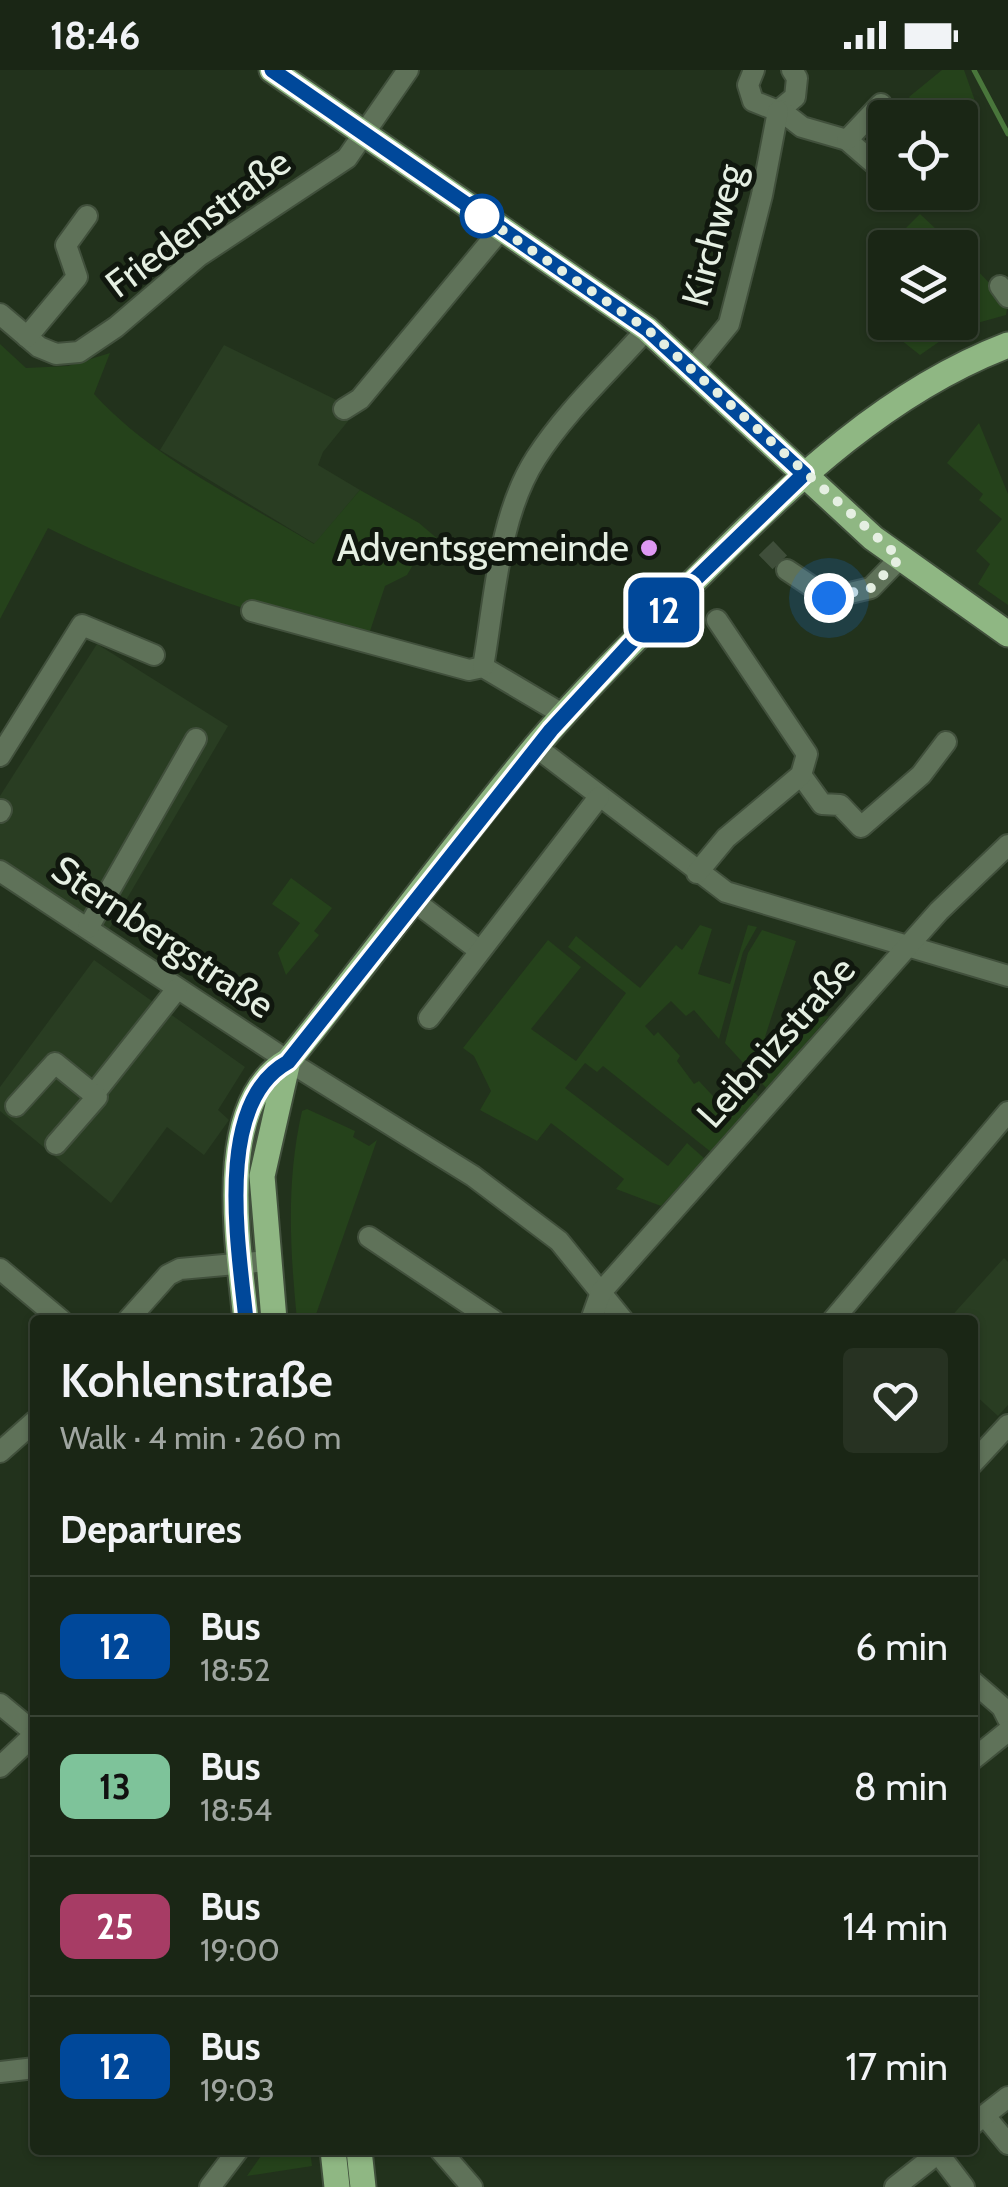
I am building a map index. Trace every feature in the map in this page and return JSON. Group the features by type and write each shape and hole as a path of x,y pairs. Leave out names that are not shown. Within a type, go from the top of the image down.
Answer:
{"main road":[{"path":"272,70 647,329 900,558 1008,634"},
{"path":"245,1315 237,1156 260,1084 288,1062 536,747 644,629 804,474 925,384 964,362 1008,346"},
{"path":"273,1315 262,1176 288,1062"},
{"path":"334,2155 338,2187"},
{"path":"360,2155 363,2187"}],"street":[{"name":"Friedenstraße","path":"0,314 27,337 56,354 79,352 116,327 198,256 347,158 408,70"},
{"name":"Kirchweg","path":"693,368 729,324 779,110 795,98 797,78 792,70"},
{"path":"748,72 753,101 768,110 779,110 802,127 846,140 868,159"},
{"path":"846,140 868,117"},
{"path":"27,337 76,278 66,245 87,216"},
{"path":"344,409 360,399 501,229"},
{"path":"483,667 506,539 528,476 565,422 647,329"},
{"path":"787,570 829,598 871,588 900,558"},
{"path":"252,612 470,670 483,667 564,715"},
{"path":"697,873 726,838 801,776 807,754 717,620"},
{"path":"0,756 82,626 154,655"},
{"path":"88,928 196,738"},
{"path":"801,776 822,804 840,804 861,827 921,775 946,742"},
{"path":"536,747 726,892 1008,976"},
{"path":"429,1018 599,797"},
{"name":"Leibnizstraße","path":"592,1315 602,1292 908,946 1008,845"},
{"name":"Sternbergstraße","path":"0,871 288,1062 504,1198 559,1241 619,1315"},
{"path":"414,900 480,951"},
{"path":"94,1094 177,989"},
{"path":"16,1106 55,1063 94,1094 97,1098 56,1144"},
{"path":"837,1315 1008,1112"},
{"path":"369,1236 485,1315"},
{"path":"132,1315 168,1275 180,1268 268,1261"},
{"path":"0,1269 55,1315"},
{"path":"0,1452 30,1425"},
{"path":"978,1458 1008,1425"},
{"path":"978,1686 1002,1707 1007,1729 978,1755"},
{"path":"0,1704 30,1729"},
{"path":"0,1767 30,1738"},
{"path":"2,2074 30,2069"},
{"path":"1008,2098 979,2120 1008,2144"},
{"path":"210,2187 234,2155"},
{"path":"444,2155 472,2187"},
{"path":"895,2187 936,2155"},
{"path":"942,2155 964,2187"}],"shaded area":[{"path":"942,70 964,70 975,100 911,100 909,97"},
{"path":"920,214 937,230 904,230"},
{"path":"978,271 1008,303 1006,315 978,323"},
{"path":"901,340 942,340 920,355"},
{"path":"0,344 26,368 68,366 110,353 94,394 117,417 170,458 314,544 360,490 419,523 439,540 432,550 423,548 407,575 385,586 369,634 334,631 251,610 161,578 48,528 0,619"},
{"path":"224,345 357,410 323,452 318,465 360,490 315,544 160,450"},
{"path":"979,423 1008,494 1008,605 978,584 990,564 976,551 1002,519 979,500 983,494 947,463"},
{"path":"97,644 228,726 108,931 0,859 0,796"},
{"path":"291,878 332,908 314,931 319,935 286,975 278,953 300,923 272,904"},
{"path":"700,925 712,929 698,974 730,984 748,925 757,927 743,952 719,1039 694,1010 686,1016 671,1001 645,1026 654,1036 658,1032 680,1056 677,1061 694,1084 699,1081 724,1108 748,1086 759,1097 711,1152 603,1066 597,1072 585,1063 565,1088 668,1166 687,1143 705,1159 661,1206 616,1189 624,1179 551,1123 537,1141 480,1110 491,1091 474,1056 463,1048 548,940 581,967 531,1029 576,1061 626,993 568,947 576,936 640,988 676,945 682,950"},
{"path":"762,930 796,941 765,1037 791,1044 801,1018 829,1016 767,1089 725,1043 748,953"},
{"path":"94,960 245,1067 218,1110 229,1120 204,1155 167,1127 111,1203 0,1111 0,1087"},
{"path":"307,1109 355,1131 353,1137 369,1146 377,1140 316,1315 297,1315 291,1241 292,1190 302,1111"},
{"path":"1004,1258 1008,1262 1008,1405 998,1416 978,1398 978,1315 953,1315"},
{"path":"262,2155 311,2155 312,2166 247,2176"}],"waterway":[{"path":"974,70 1008,134"}],"tunnel":[{"path":"766,548 787,570"}],"bus line":[{"name":"12","path":"245,1315 237,1156 260,1084 271,1070 288,1062 487,808 583,694 644,629 804,474 647,329 272,70"}],"place":[{"name":"Adventsgemeinde","path":"649,548"}],"route":[{"path":"482,216 470,208 647,329 833,502 900,558 871,588 829,598"}]}
